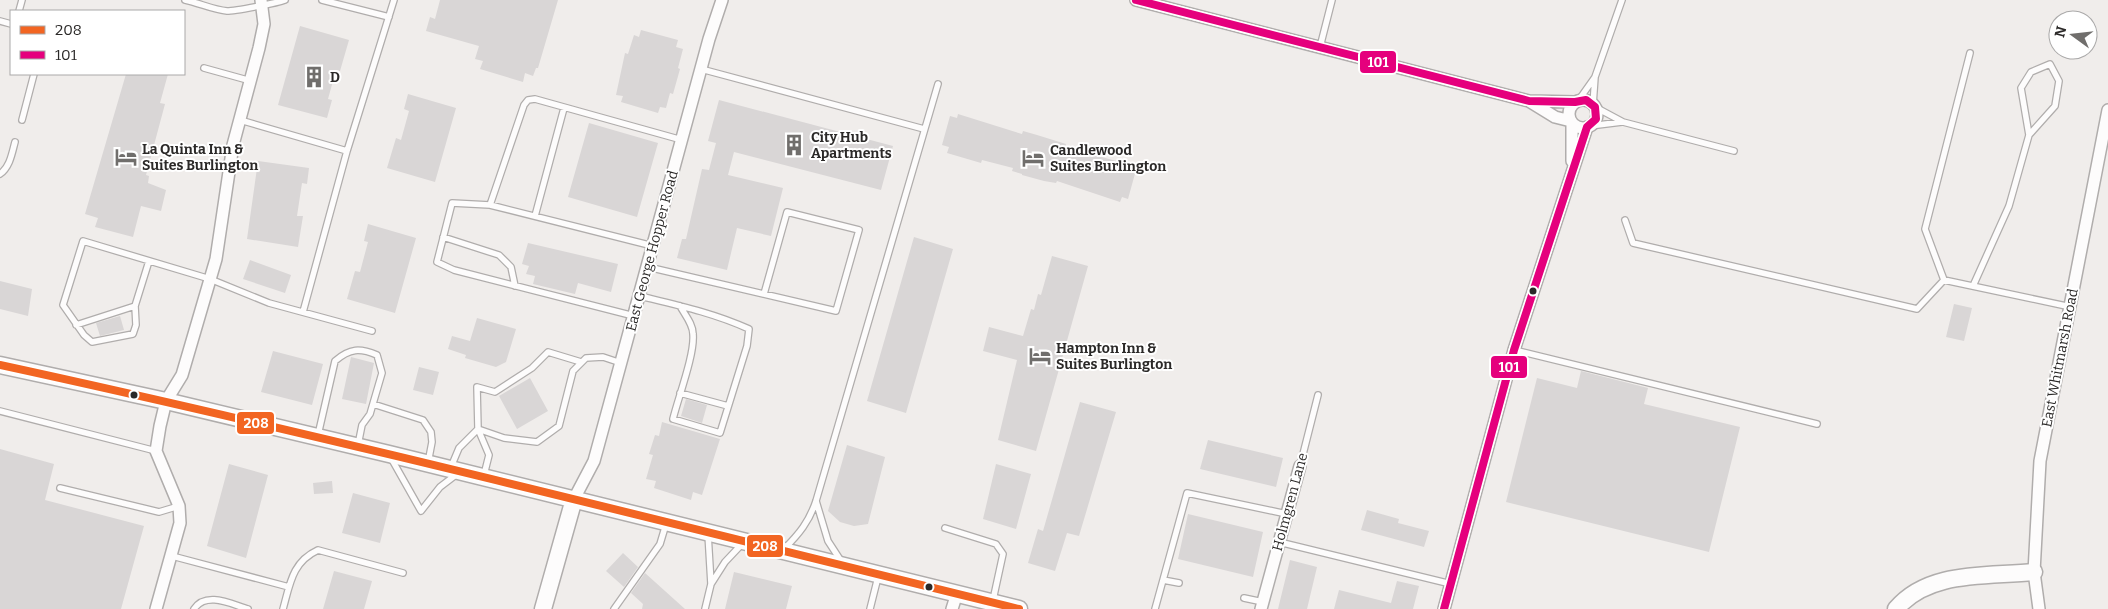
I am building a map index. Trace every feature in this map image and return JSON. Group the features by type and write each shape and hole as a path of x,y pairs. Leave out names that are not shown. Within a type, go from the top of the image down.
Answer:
{"main road":[{"path":"0,365 166,401 456,470 957,593 990,606 1019,609"},
{"path":"543,609 574,499"},
{"path":"1896,609 1904,599 1922,588 1939,582 1962,577 2034,572"}],"street":[{"name":"East George Hopper Road","path":"574,499 594,462 701,69 722,0"},
{"path":"1136,0 1529,101 1586,100 1594,106 1596,118 1588,127 1572,172 1514,350 1444,609"},
{"path":"156,609 180,523 179,506 156,451 160,426 166,401 182,375 216,259 233,145 251,81 264,24 261,2"},
{"path":"1529,101 1579,128 1588,127"},
{"path":"1572,172 1569,111 1576,101"},
{"name":"East Whitmarsh Road","path":"2039,609 2034,572 2040,461 2108,110"},
{"name":"Holmgren Lane","path":"1262,605 1300,466"},
{"path":"952,609 957,593"}],"lane":[{"path":"185,0 228,11 261,2 277,3 285,0"},
{"path":"322,0 389,17"},
{"path":"304,312 347,151 394,0"},
{"path":"1320,47 1332,0"},
{"path":"1622,0 1595,77 1594,106 1623,122 1734,151"},
{"path":"1944,280 1925,229 1970,53"},
{"path":"1973,286 2009,206 2029,135 2021,88 2031,72 2050,64 2059,81 2055,106 2029,135"},
{"path":"204,68 251,81"},
{"path":"701,69 924,129"},
{"path":"22,120 34,75"},
{"path":"1576,101 1595,77"},
{"path":"782,550 800,533 810,519 938,84"},
{"path":"490,205 524,105 528,100 535,99 682,140"},
{"path":"535,216 564,108"},
{"path":"240,120 347,151"},
{"path":"1588,127 1623,122"},
{"path":"0,174 6,170 16,142"},
{"path":"634,316 454,270 437,262 452,203 490,205 653,246"},
{"path":"648,267 836,311 859,230 787,212 764,294"},
{"path":"1625,220 1633,243 1917,309 1944,280"},
{"path":"443,237 500,255 510,267 515,286"},
{"path":"149,261 135,306 136,325 133,334 92,342 76,325 63,305 83,241 210,279 269,303 372,331"},
{"path":"1944,280 2071,306"},
{"path":"640,296 680,306 728,319 749,329 747,346 720,433 673,419 694,334 691,324 680,306"},
{"path":"76,325 135,306"},
{"path":"317,437 335,361 344,354 363,349 378,355 382,373 370,414 362,425 358,447"},
{"path":"1514,350 1817,424"},
{"path":"484,477 489,455 478,428 477,387 495,392 532,368 548,352 581,362"},
{"path":"478,428 504,438 537,442 559,426 573,370 581,362 586,358 603,357 621,363"},
{"path":"680,394 728,406"},
{"name":"Holmgren Lane","path":"1300,466 1318,395"},
{"path":"373,404 423,420 431,432 432,442 427,464"},
{"path":"0,411 156,451"},
{"path":"388,454 421,511 456,470 459,448 478,428"},
{"path":"60,488 159,512 179,506"},
{"path":"1155,609 1186,493 1286,514"},
{"path":"816,501 828,541 843,565"},
{"path":"614,609 660,544 667,522"},
{"path":"945,528 996,544 1004,554 990,606"},
{"path":"705,609 711,584 707,532"},
{"path":"711,584 725,562 745,541"},
{"path":"1279,542 1451,584"},
{"path":"283,609 289,587 299,564 307,555 318,550 403,573"},
{"path":"172,556 289,587"},
{"path":"870,609 878,574"},
{"path":"1163,580 1179,583"},
{"path":"1244,598 1262,605"},
{"path":"194,609 202,601 209,600 248,609"}],"building":[{"path":"440,0 558,0 538,68 536,68 533,76 525,73 523,82 480,69 483,61 475,59 479,46 426,31 430,17 435,19"},
{"name":"D","path":"300,26 349,40 340,71 336,70 328,99 332,100 327,118 278,105"},
{"path":"641,30 678,40 676,47 683,49 673,94 670,93 666,108 660,107 658,113 621,102 623,96 616,95 625,53 628,54 634,35 639,37"},
{"name":"La Quinta Inn & Suites Burlington","path":"126,75 168,75 160,103 165,104 146,175 149,176 148,183 166,190 161,211 141,206 133,237 95,227 98,218 85,214"},
{"path":"408,94 456,108 435,182 387,168 396,138 401,140 409,111 404,109"},
{"path":"719,100 893,146 881,190 734,152 728,175 783,188 771,236 737,228 727,270 677,258 682,239 686,239 702,169 709,170 716,143 708,141"},
{"name":"Candlewood Suites Burlington","path":"958,114 1022,134 1023,131 1037,135 1066,144 1065,147 1131,165 1130,168 1136,170 1128,199 1122,197 1120,202 1057,181 1056,183 1044,181 1022,175 1012,171 1013,168 982,160 981,163 947,153 949,147 942,145 950,116 957,118"},
{"path":"589,123 658,143 637,217 568,197"},
{"path":"258,161 309,168 307,184 302,183 297,216 303,216 298,247 247,239"},
{"path":"368,224 416,238 395,313 347,299 355,271 360,272 368,242 364,241"},
{"path":"914,237 953,249 906,413 867,401"},
{"path":"528,243 618,264 611,292 578,283 575,294 533,284 535,276 526,274 529,266 522,264"},
{"name":"Hampton Inn & Suites Burlington","path":"1052,256 1088,266 1036,451 998,440 1017,360 983,351 989,327 1023,336 1031,309 1034,310 1038,294 1041,295"},
{"path":"250,260 291,275 285,293 243,279"},
{"path":"0,281 32,289 28,316 0,309"},
{"path":"1954,304 1972,308 1964,341 1946,337"},
{"path":"120,316 124,330 100,336 96,323"},
{"path":"477,318 516,329 506,362 496,367 465,358 466,355 448,349 452,336 470,341"},
{"path":"273,351 323,364 312,405 261,392"},
{"path":"351,357 374,363 366,404 342,399"},
{"path":"419,367 439,372 433,395 413,390"},
{"path":"1581,371 1648,388 1644,404 1740,427 1709,552 1506,502 1537,378 1577,388"},
{"path":"530,378 548,411 517,429 499,396"},
{"path":"686,399 707,405 702,423 681,416"},
{"path":"1080,402 1116,412 1079,536 1067,533 1055,571 1028,563 1038,529 1043,531"},
{"path":"662,422 720,439 702,495 693,492 691,500 654,488 656,481 646,479 653,455 649,454 655,435 659,436"},
{"path":"1208,440 1283,458 1276,487 1200,469"},
{"path":"847,445 885,457 868,524 854,526 840,522 828,511"},
{"path":"0,449 54,464 45,500 144,526 121,609 0,609"},
{"path":"229,464 268,475 246,558 207,546"},
{"path":"996,464 1031,474 1016,529 983,519"},
{"path":"332,481 333,493 314,494 313,483"},
{"path":"353,493 390,503 380,543 342,533"},
{"path":"1367,510 1399,519 1398,523 1429,531 1424,547 1361,530"},
{"path":"1188,514 1263,532 1253,577 1178,559"},
{"path":"623,553 638,567 624,587 606,571"},
{"path":"1290,560 1317,567 1307,609 1278,609"},
{"path":"334,571 372,581 364,609 323,609"},
{"path":"734,572 792,586 786,609 725,609"},
{"path":"645,573 685,609 642,609 643,604 631,593"},
{"path":"1397,581 1419,586 1413,609 1334,609 1339,590 1391,603"}],"transit line":[{"name":"101","path":"1136,0 1529,101 1575,102 1586,100 1595,107 1596,119 1587,127 1514,350 1444,609"},
{"name":"208","path":"0,365 383,453 1019,609"}],"place":[{"name":"D","path":"314,77"},
{"name":"City Hub Apartments","path":"794,145"},
{"name":"La Quinta Inn & Suites Burlington","path":"126,157"},
{"name":"Candlewood Suites Burlington","path":"1033,158"},
{"name":"Hampton Inn & Suites Burlington","path":"1040,356"}]}
